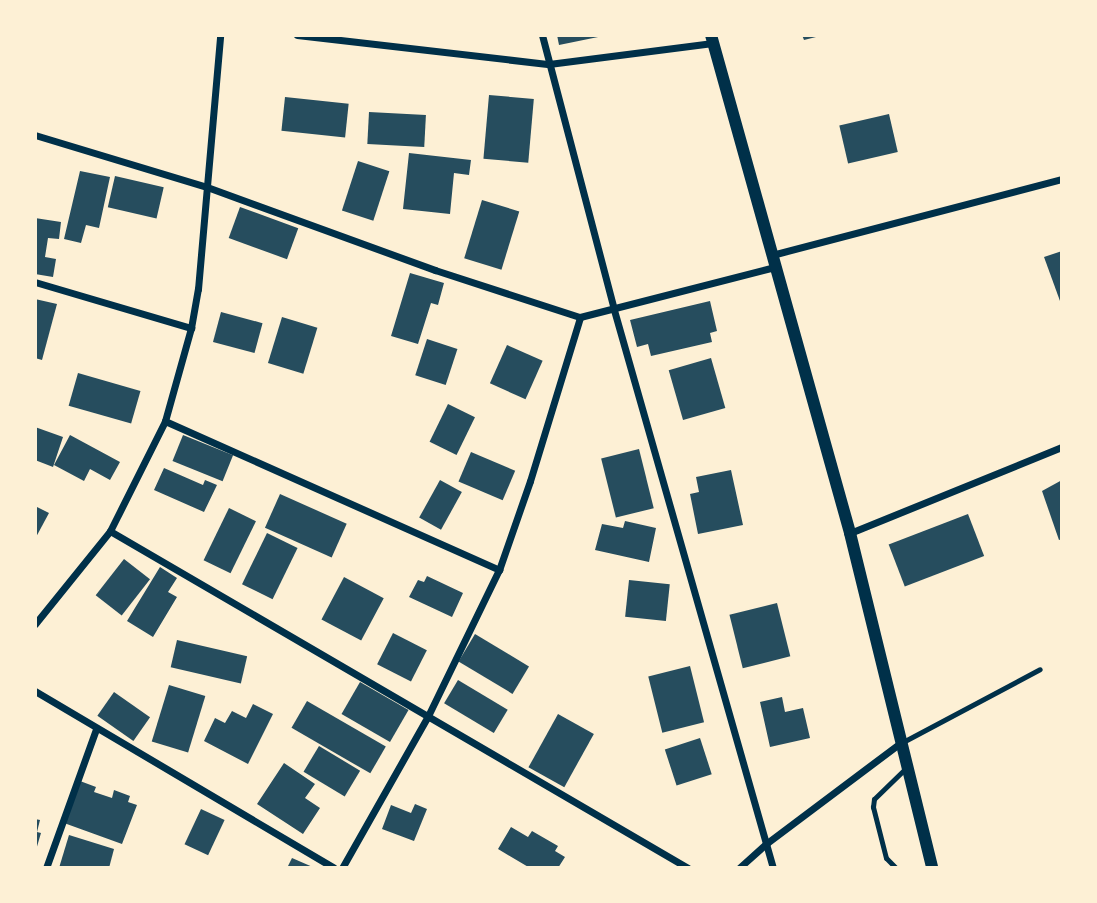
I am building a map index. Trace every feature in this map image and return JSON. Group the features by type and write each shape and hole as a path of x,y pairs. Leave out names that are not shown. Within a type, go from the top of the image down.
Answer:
{"street":[{"path":"35,624 110,531 165,421 191,328 198,289 220,36 210,35"},
{"path":"297,35 549,64 712,39 850,533 905,769 932,868"},
{"path":"542,35 614,310 773,868"},
{"path":"35,135 207,187 435,270 580,317 614,310 774,261 1062,179"},
{"path":"35,282 191,328"},
{"path":"342,868 427,718 499,570 530,481 580,317"},
{"path":"165,421 499,570"},
{"path":"850,533 1062,447"},
{"path":"110,531 688,868"},
{"path":"35,691 334,868"},
{"path":"46,868 96,729"},
{"path":"739,868 767,843 899,744"}],"lane":[{"path":"899,744 1040,669"},
{"path":"897,868 886,858 873,807 874,799 905,769"}],"building":[{"path":"557,35 603,35 603,36 559,45"},
{"path":"802,35 820,35 820,36 804,40"},
{"path":"489,95 534,99 528,163 483,159"},
{"path":"285,97 349,104 345,138 281,131"},
{"path":"369,112 426,115 424,147 367,144"},
{"path":"889,114 898,152 848,163 839,125"},
{"path":"409,153 471,160 469,175 454,173 450,214 403,209"},
{"path":"358,161 389,171 373,221 342,210"},
{"path":"80,171 110,177 99,228 86,225 81,243 64,239"},
{"path":"115,176 164,187 157,218 108,207"},
{"path":"482,200 519,211 501,270 464,258"},
{"path":"240,207 298,228 287,259 229,238"},
{"path":"35,218 61,222 59,239 48,238 45,257 56,259 53,277 35,274"},
{"path":"1062,251 1062,300 1060,301 1044,257"},
{"path":"410,273 444,283 438,305 431,303 418,344 391,336"},
{"path":"35,299 57,304 42,360 35,358"},
{"path":"710,301 717,331 710,333 712,342 651,356 648,344 637,347 630,320"},
{"path":"221,312 263,323 255,353 213,342"},
{"path":"282,317 317,328 303,374 268,363"},
{"path":"427,339 457,349 446,385 415,375"},
{"path":"507,345 543,361 526,399 490,383"},
{"path":"711,358 725,408 683,420 669,370"},
{"path":"78,373 140,391 131,424 69,406"},
{"path":"448,404 475,417 457,455 430,442"},
{"path":"35,427 63,437 53,467 35,460"},
{"path":"70,435 120,462 110,480 90,469 84,481 54,465"},
{"path":"183,435 233,455 223,481 173,461"},
{"path":"639,449 654,508 616,518 601,458"},
{"path":"471,452 515,471 503,500 458,481"},
{"path":"164,468 203,485 205,480 217,485 204,512 154,490"},
{"path":"731,470 743,525 698,534 690,494 699,492 696,477"},
{"path":"440,480 462,492 441,530 419,518"},
{"path":"1062,480 1062,539 1059,540 1042,491"},
{"path":"280,494 347,524 332,557 265,528"},
{"path":"35,506 49,513 35,539"},
{"path":"229,508 256,521 231,573 204,560"},
{"path":"968,514 984,556 905,586 889,544"},
{"path":"625,521 656,528 649,562 595,550 602,524 623,528"},
{"path":"267,533 298,548 273,599 242,584"},
{"path":"124,559 150,579 122,616 96,595"},
{"path":"160,567 177,578 168,592 177,597 153,637 127,621"},
{"path":"427,576 463,593 452,617 409,597 418,580 424,582"},
{"path":"344,577 384,598 361,641 321,619"},
{"path":"629,580 670,584 666,621 625,617"},
{"path":"777,603 790,656 743,668 729,615"},
{"path":"393,633 427,650 411,681 377,664"},
{"path":"475,634 529,666 513,694 459,661"},
{"path":"177,640 247,656 241,683 171,667"},
{"path":"690,666 704,722 662,733 648,676"},
{"path":"458,680 508,710 494,733 444,703"},
{"path":"360,682 408,710 390,742 342,714"},
{"path":"169,685 205,696 188,753 152,741"},
{"path":"114,692 150,717 133,741 97,716"},
{"path":"782,697 785,712 803,708 810,738 770,747 760,702"},
{"path":"307,701 386,746 370,773 292,728"},
{"path":"253,704 273,714 248,764 204,741 215,718 225,723 232,711 246,718"},
{"path":"558,714 594,734 564,787 528,767"},
{"path":"700,738 712,774 677,786 665,749"},
{"path":"319,746 360,771 345,796 304,772"},
{"path":"284,763 315,784 305,798 320,808 303,834 257,804"},
{"path":"80,781 96,787 94,792 112,798 114,790 130,796 128,802 137,805 122,844 64,823"},
{"path":"415,804 427,809 414,841 382,829 391,805 411,813"},
{"path":"201,809 225,820 208,855 185,844"},
{"path":"35,819 40,820 37,832 41,833 36,850"},
{"path":"511,827 528,837 532,831 558,846 555,851 565,857 558,868 530,868 498,849"},
{"path":"69,835 114,849 109,868 59,868"},
{"path":"292,858 315,868 287,868"}]}
